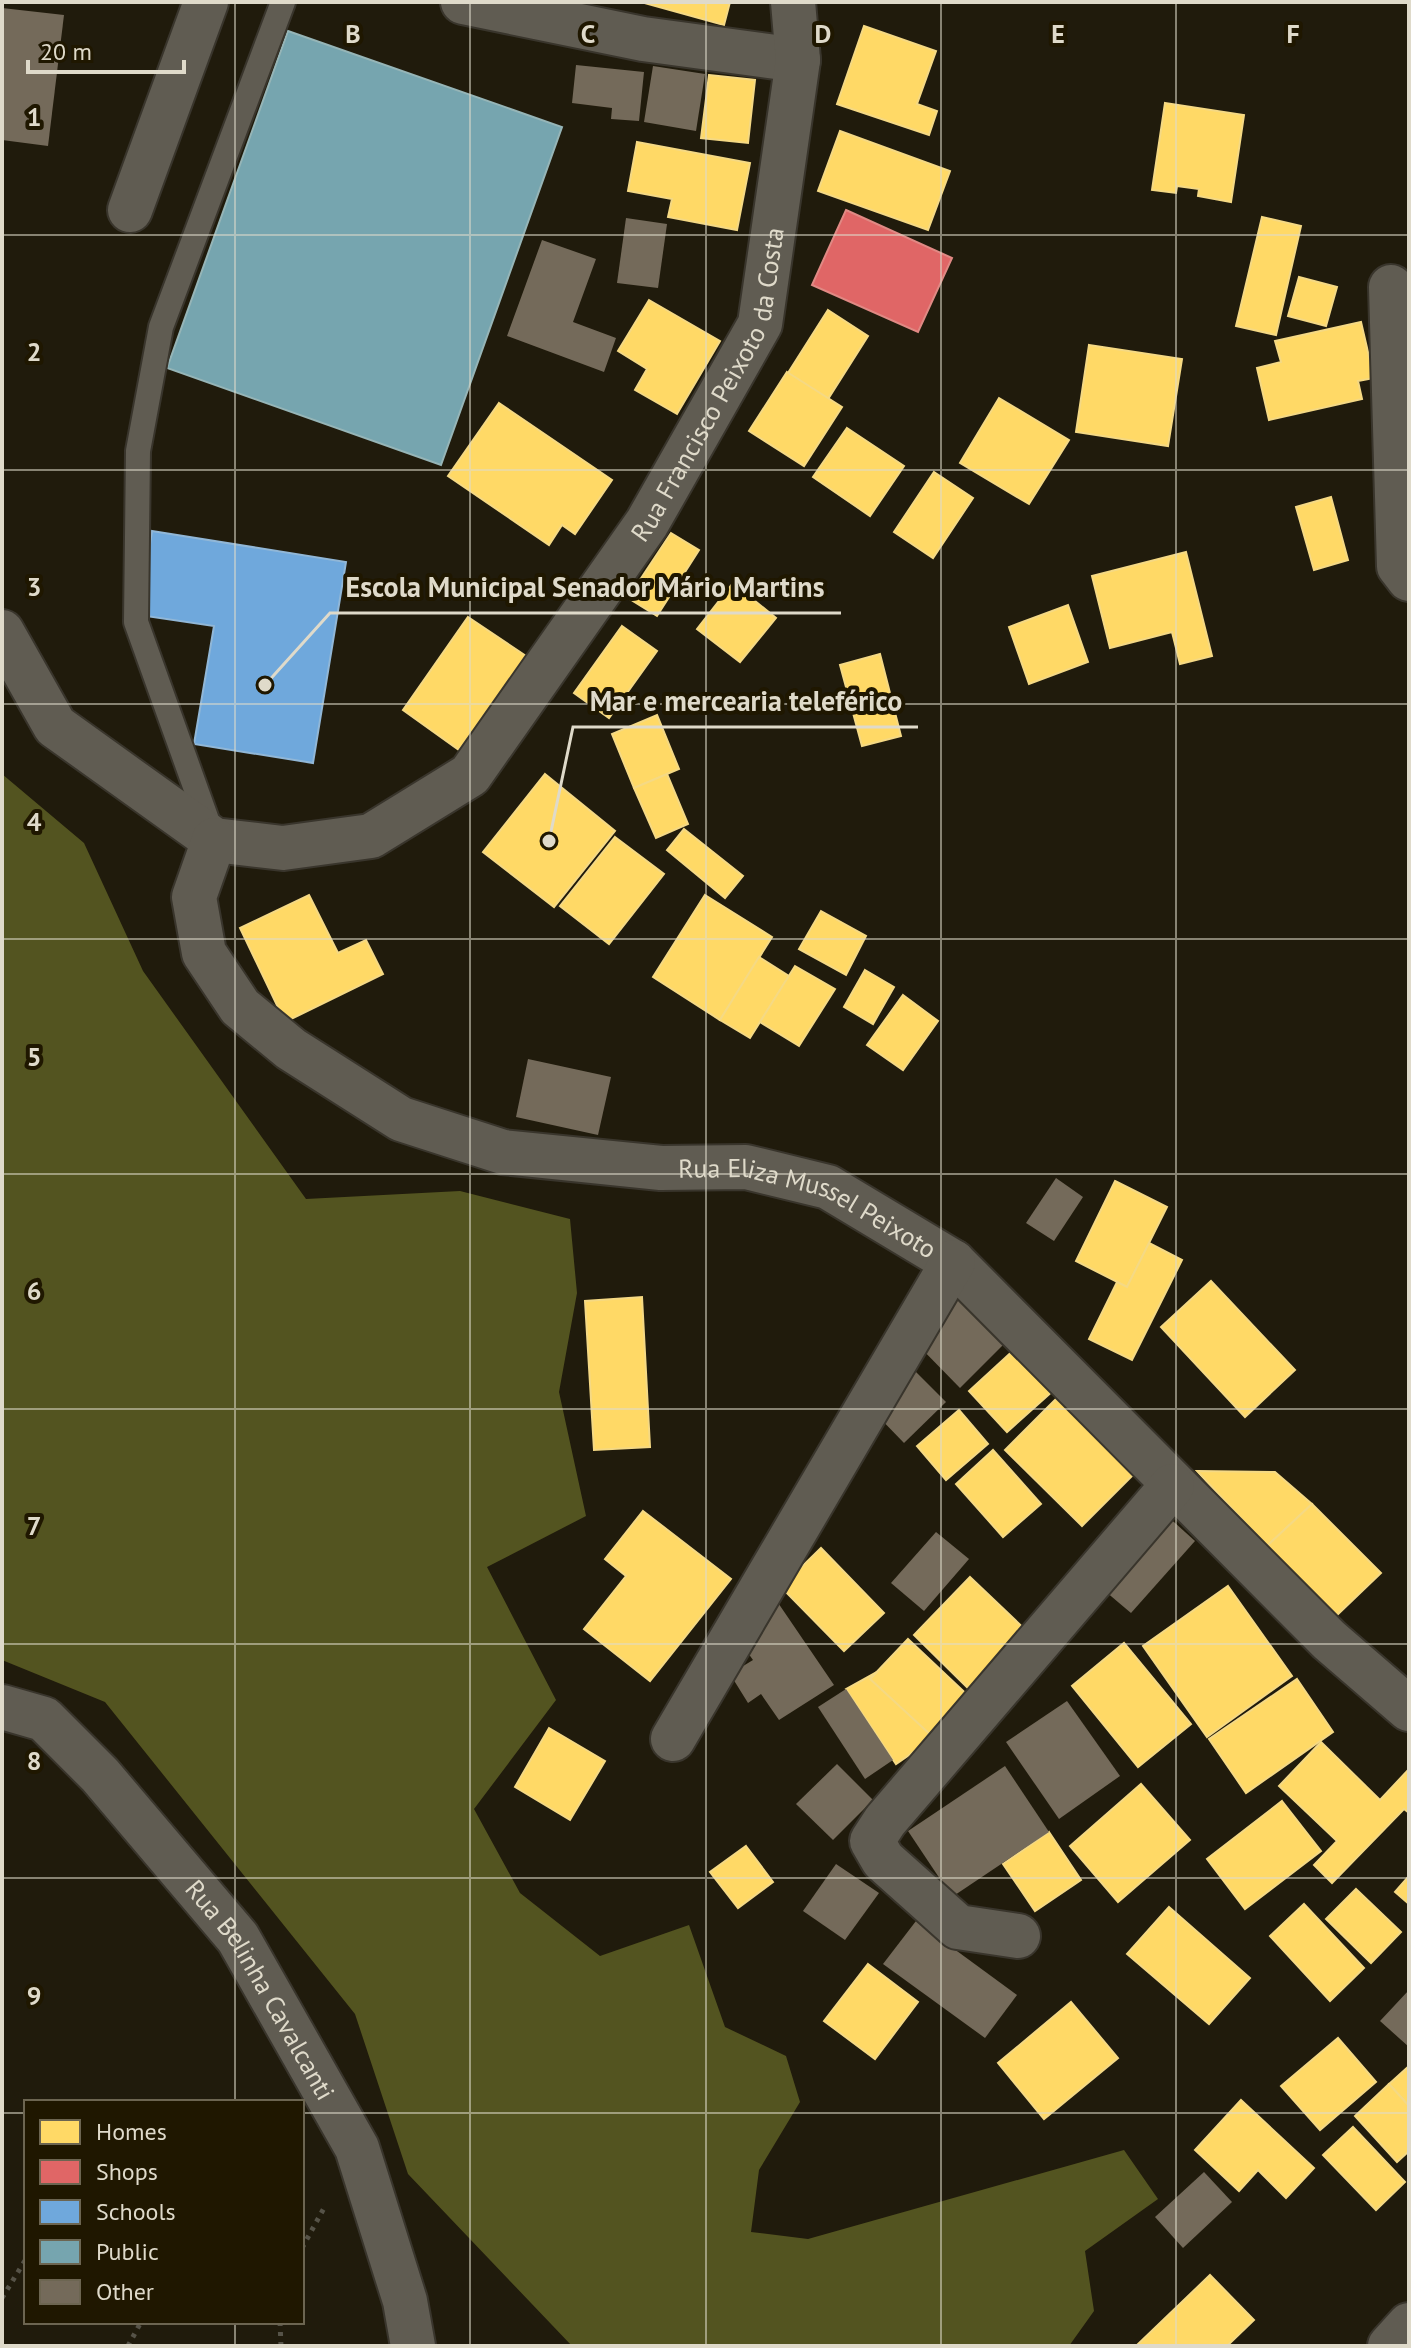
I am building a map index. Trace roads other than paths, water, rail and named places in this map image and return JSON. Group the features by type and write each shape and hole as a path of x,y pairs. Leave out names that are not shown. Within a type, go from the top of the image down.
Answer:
{"street":[{"path":"130,210 206,2"},
{"path":"463,2 643,39 798,60"},
{"name":"Rua Francisco Peixoto da Costa","path":"214,840 283,848 371,836 470,775 647,523 760,324 798,60 793,2"},
{"path":"1391,287 1399,566 1409,579"},
{"path":"2,632 55,726 214,840"},
{"name":"Rua Eliza Mussel Peixoto","path":"214,840 194,897 204,953 240,1007 291,1049 401,1119 503,1152 661,1168 746,1167 828,1187 953,1262 1172,1486 1329,1640 1409,1709"},
{"path":"673,1739 953,1262"},
{"path":"1018,1936 958,1927 883,1860 872,1841 885,1821 1172,1486"},
{"name":"Rua Belinha Cavalcanti","path":"2,1707 44,1719 100,1775 238,1938 357,2148 405,2301 413,2346"},
{"path":"1390,2346 1409,2325"}],"lane":[{"path":"214,840 136,622 138,451 161,327 283,2"}],"place":[{"name":"Escola Municipal Senador Mário Martins","path":"265,685"},
{"name":"Mar e mercearia teleférico","path":"549,841"}]}
